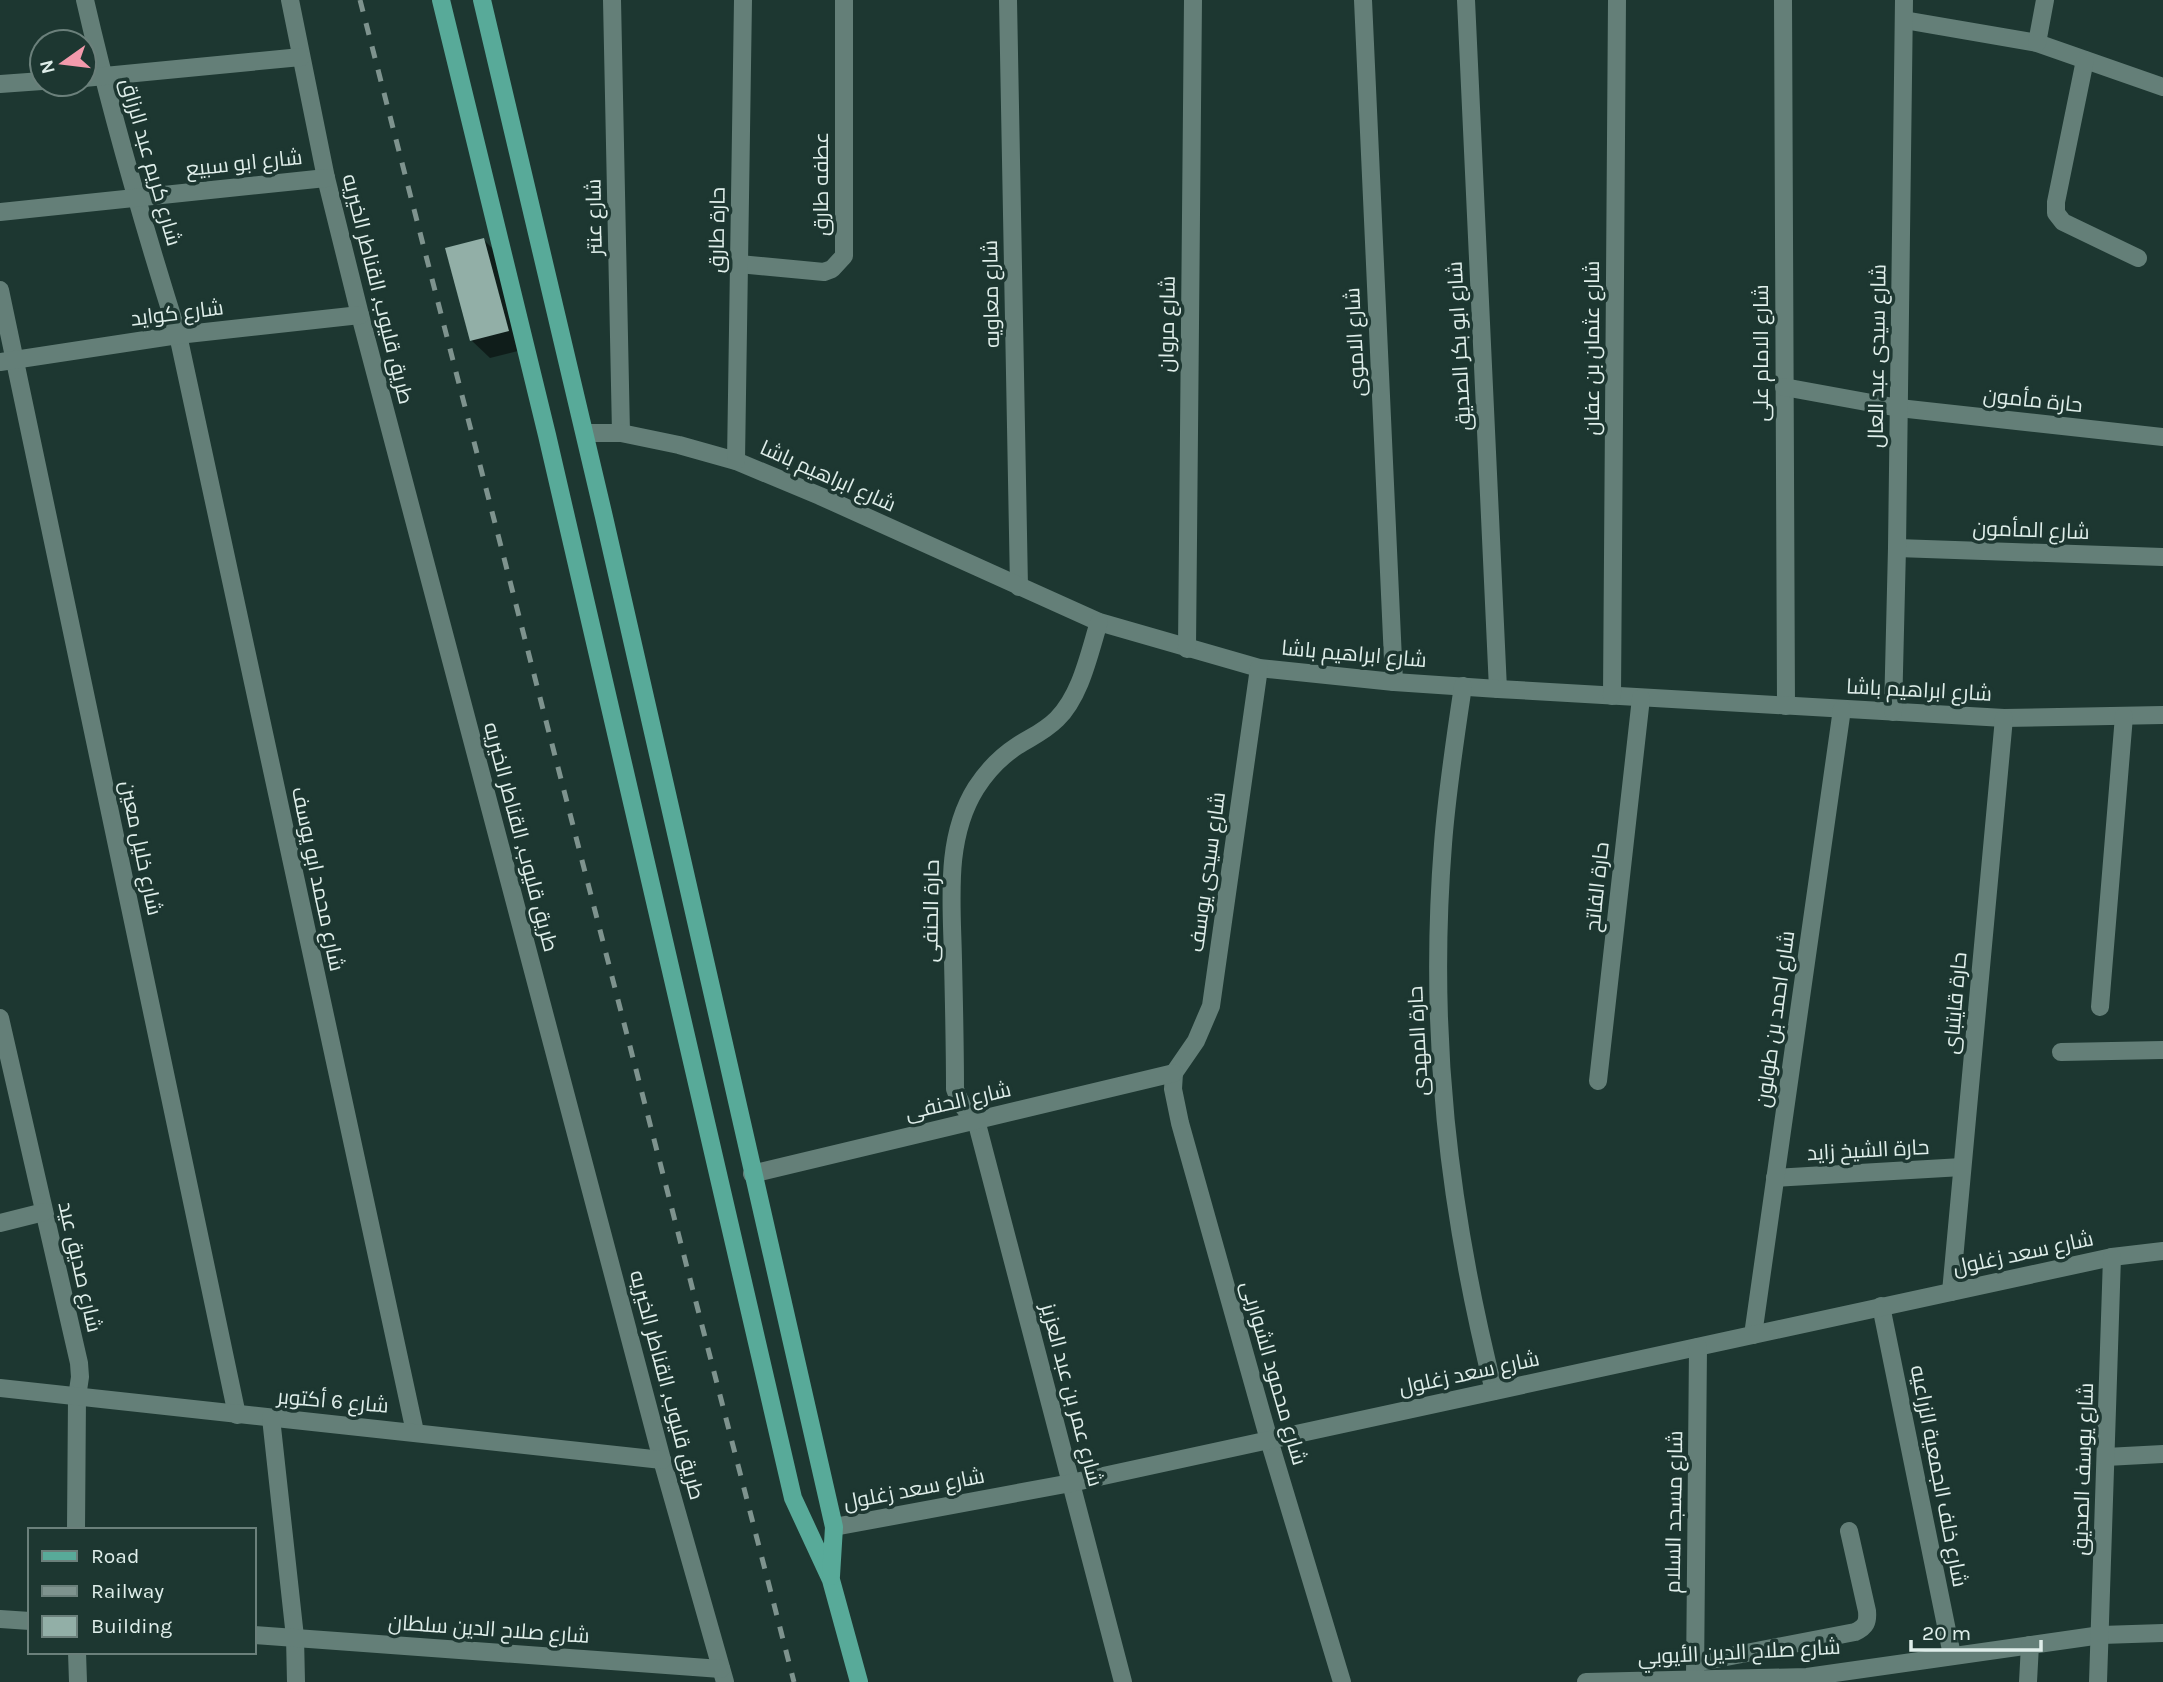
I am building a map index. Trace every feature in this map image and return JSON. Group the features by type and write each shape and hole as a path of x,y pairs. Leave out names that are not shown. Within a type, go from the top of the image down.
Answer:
{"main road":[{"path":"441,0 547,435 793,1498 831,1580 859,1682"},
{"path":"482,0 585,433 834,1527 831,1580"}],"street":[{"name":"شارع كريم عبد الرزاق","path":"85,0 135,198 178,335"},
{"name":"طريق قليوب, القناطر الخيريه","path":"289,0 326,178 360,315 662,1460 723,1675"},
{"name":"شارع عنتر","path":"612,0 621,433"},
{"name":"حارة طارق","path":"736,461 743,0"},
{"name":"عطفه طارق","path":"740,264 824,272 832,269 844,256 844,0"},
{"name":"شارع معاويه","path":"1008,0 1019,587"},
{"name":"شارع مروان","path":"1187,649 1193,0"},
{"name":"شارع الاموى","path":"1363,0 1394,682"},
{"name":"شارع ابو بكر الصديق","path":"1466,0 1497,689"},
{"name":"شارع عثمان بن عفان","path":"1612,696 1617,0"},
{"name":"شارع الامام على","path":"1783,0 1786,706"},
{"name":"شارع سيدى عبد العال","path":"1893,712 1898,548 1904,0"},
{"path":"2037,43 2045,0"},
{"path":"1904,20 2037,43 2163,87"},
{"path":"98,77 301,57"},
{"path":"2085,60 2056,213 2063,222 2138,258"},
{"path":"0,84 28,82"},
{"name":"شارع ابو سبيع","path":"0,212 326,178"},
{"name":"شارع خليل معين","path":"0,289 8,361 237,1415"},
{"name":"شارع كوايد","path":"8,361 178,335 360,315"},
{"name":"شارع محمد ابو يوسف","path":"178,335 415,1432"},
{"name":"حارة مأمون","path":"1784,387 1899,408 2163,437"},
{"name":"شارع ابراهيم باشا","path":"585,433 621,433 679,444 736,461 1099,622 1259,668 1497,689 2004,718 2163,715"},
{"name":"شارع المأمون","path":"1898,548 2163,557"},
{"name":"حارة الحنفى","path":"976,1120 966,1112 956,1089 952,883 956,843 962,818 975,790 992,765 1017,746 1039,735 1058,718 1073,698 1099,622"},
{"name":"شارع سيدى يوسف","path":"1174,1073 1196,1041 1211,1006 1259,668"},
{"name":"حارة المهدى","path":"1464,686 1451,765 1443,843 1438,1001 1449,1159 1470,1290 1494,1391"},
{"name":"حارة الفاتح","path":"1598,1081 1641,698"},
{"name":"شارع احمد بن طولون","path":"1752,1335 1842,709"},
{"path":"2100,1007 2124,716"},
{"name":"حارة قايتباى","path":"1951,1292 2004,718"},
{"name":"شارع صديق عيد","path":"0,1018 4,1055 79,1363 76,1528"},
{"path":"2061,1052 2163,1050"},
{"name":"شارع الحنفى","path":"752,1174 1174,1073"},
{"name":"شارع محمود الشواربى","path":"1174,1073 1173,1089 1180,1124 1269,1440 1342,1682"},
{"name":"شارع عمر بن عبد العزيز","path":"976,1120 1123,1682"},
{"name":"حارة الشيخ زايد","path":"1775,1178 1962,1167"},
{"path":"0,1223 44,1212"},
{"name":"شارع سعد زغلول","path":"834,1527 1072,1483 1881,1306 2112,1257 2163,1251"},
{"name":"شارع يوسف الصديق","path":"2098,1682 2112,1257"},
{"name":"شارع خلف الجمعية الزراعيه","path":"1881,1306 1952,1655"},
{"name":"شارع مسجد السلام","path":"1695,1671 1698,1347"},
{"name":"شارع 6 أكتوبر","path":"0,1388 662,1460"},
{"path":"271,1418 295,1637 296,1682"},
{"path":"2106,1457 2163,1454"},
{"path":"1695,1671 1863,1628 1868,1620 1867,1611 1849,1531"},
{"path":"0,1619 28,1621"},
{"name":"شارع صلاح الدين الأيوبي","path":"1593,1682 1695,1671 1806,1679 1952,1655 2101,1635 2163,1633"},
{"name":"شارع صلاح الدين سلطان","path":"256,1635 723,1675"},
{"path":"2028,1682 2030,1645"},
{"path":"77,1654 78,1682"}],"building":[{"path":"484,238 509,331 470,341 445,248"}],"railway":[{"path":"360,0 794,1682"}]}
